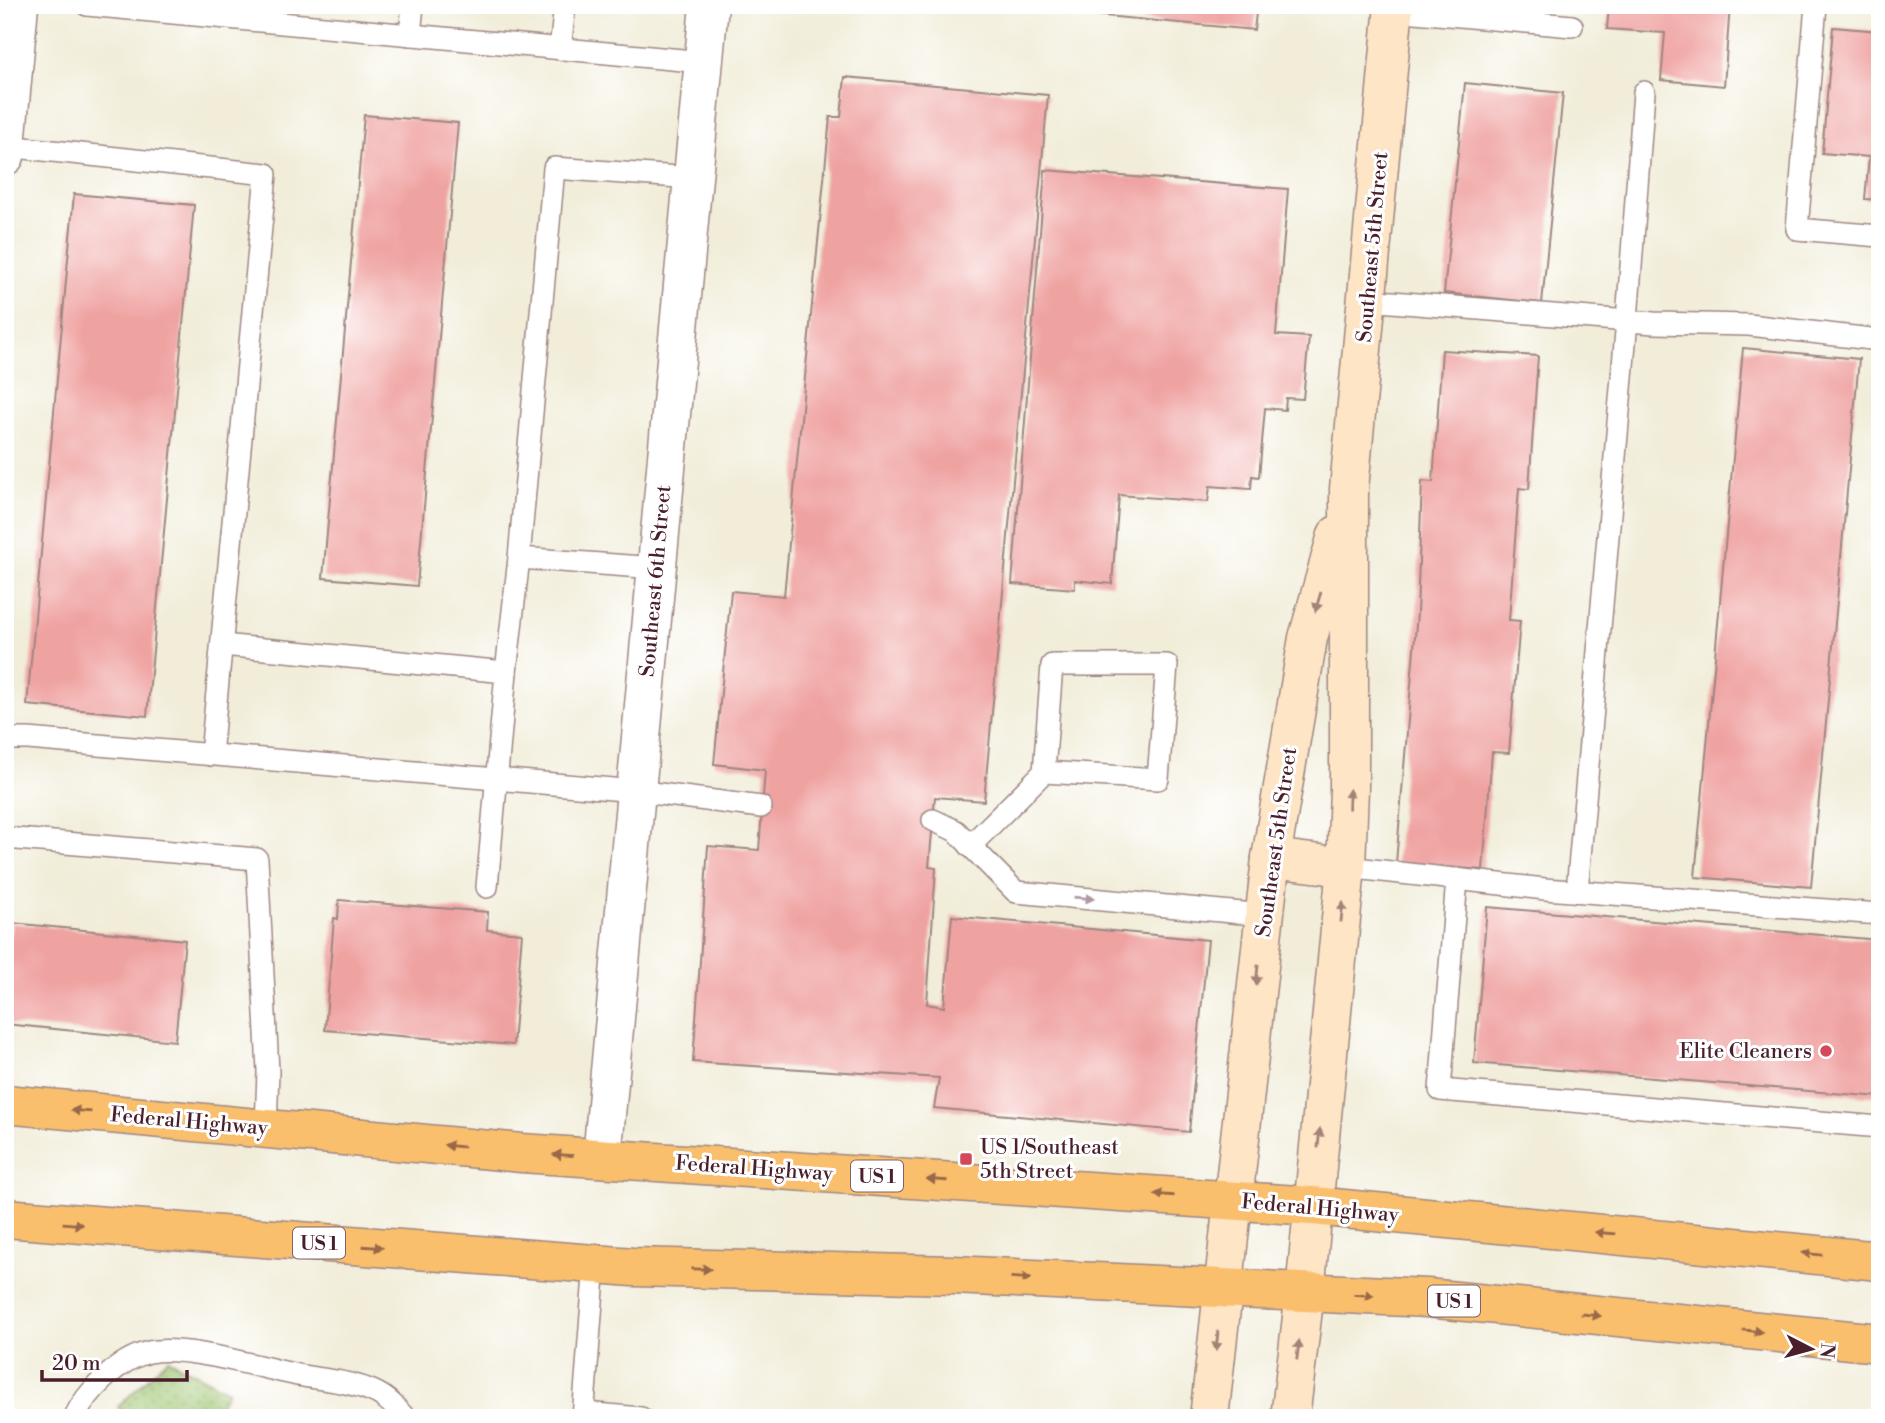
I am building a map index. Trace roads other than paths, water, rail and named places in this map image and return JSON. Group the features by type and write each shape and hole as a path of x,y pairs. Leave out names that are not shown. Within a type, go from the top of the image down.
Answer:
{"main road":[{"name":"Southeast 5th Street","path":"1290,1418 1305,1292 1346,867 1349,789 1349,489 1393,8"},
{"name":"Southeast 5th Street","path":"1209,1418 1271,858 1308,638 1349,489"},
{"path":"1271,858 1346,867"},
{"name":"Federal Highway","path":"5,1104 522,1153 1313,1206 1880,1261"},
{"name":"US 1","path":"5,1218 633,1267 953,1275 1427,1298 1873,1339"}],"street":[{"path":"5,156 19,5"},
{"name":"Southeast 6th Street","path":"602,1158 709,5"}],"lane":[{"path":"87,5 704,62"},
{"path":"410,35 413,5"},
{"path":"560,49 565,5"},
{"path":"1816,5 1797,229 1880,236"},
{"path":"1393,8 1572,26"},
{"path":"1577,891 1627,320 1644,92"},
{"path":"6,146 266,174 211,755"},
{"path":"487,887 554,168 693,178"},
{"path":"1367,300 1627,320 1749,325 1880,340"},
{"path":"519,558 656,568"},
{"path":"222,645 506,672"},
{"path":"970,846 1044,772 1052,665 1167,665 1158,779 1044,772"},
{"path":"5,739 636,791 761,807"},
{"path":"933,820 956,831 1016,892 1264,915"},
{"path":"5,838 257,859 268,1071 265,1128"},
{"path":"1346,867 1577,891 1880,914"},
{"path":"1457,879 1440,1090 1880,1127"},
{"path":"594,1264 583,1415 641,1418"},
{"path":"74,1418 79,1406 101,1382 125,1363 149,1352 178,1351 369,1389 393,1404 405,1418"}],"place":[{"name":"Elite Cleaners","path":"1826,1051"},
{"name":"US 1/Southeast 5th Street","path":"966,1159"}]}
